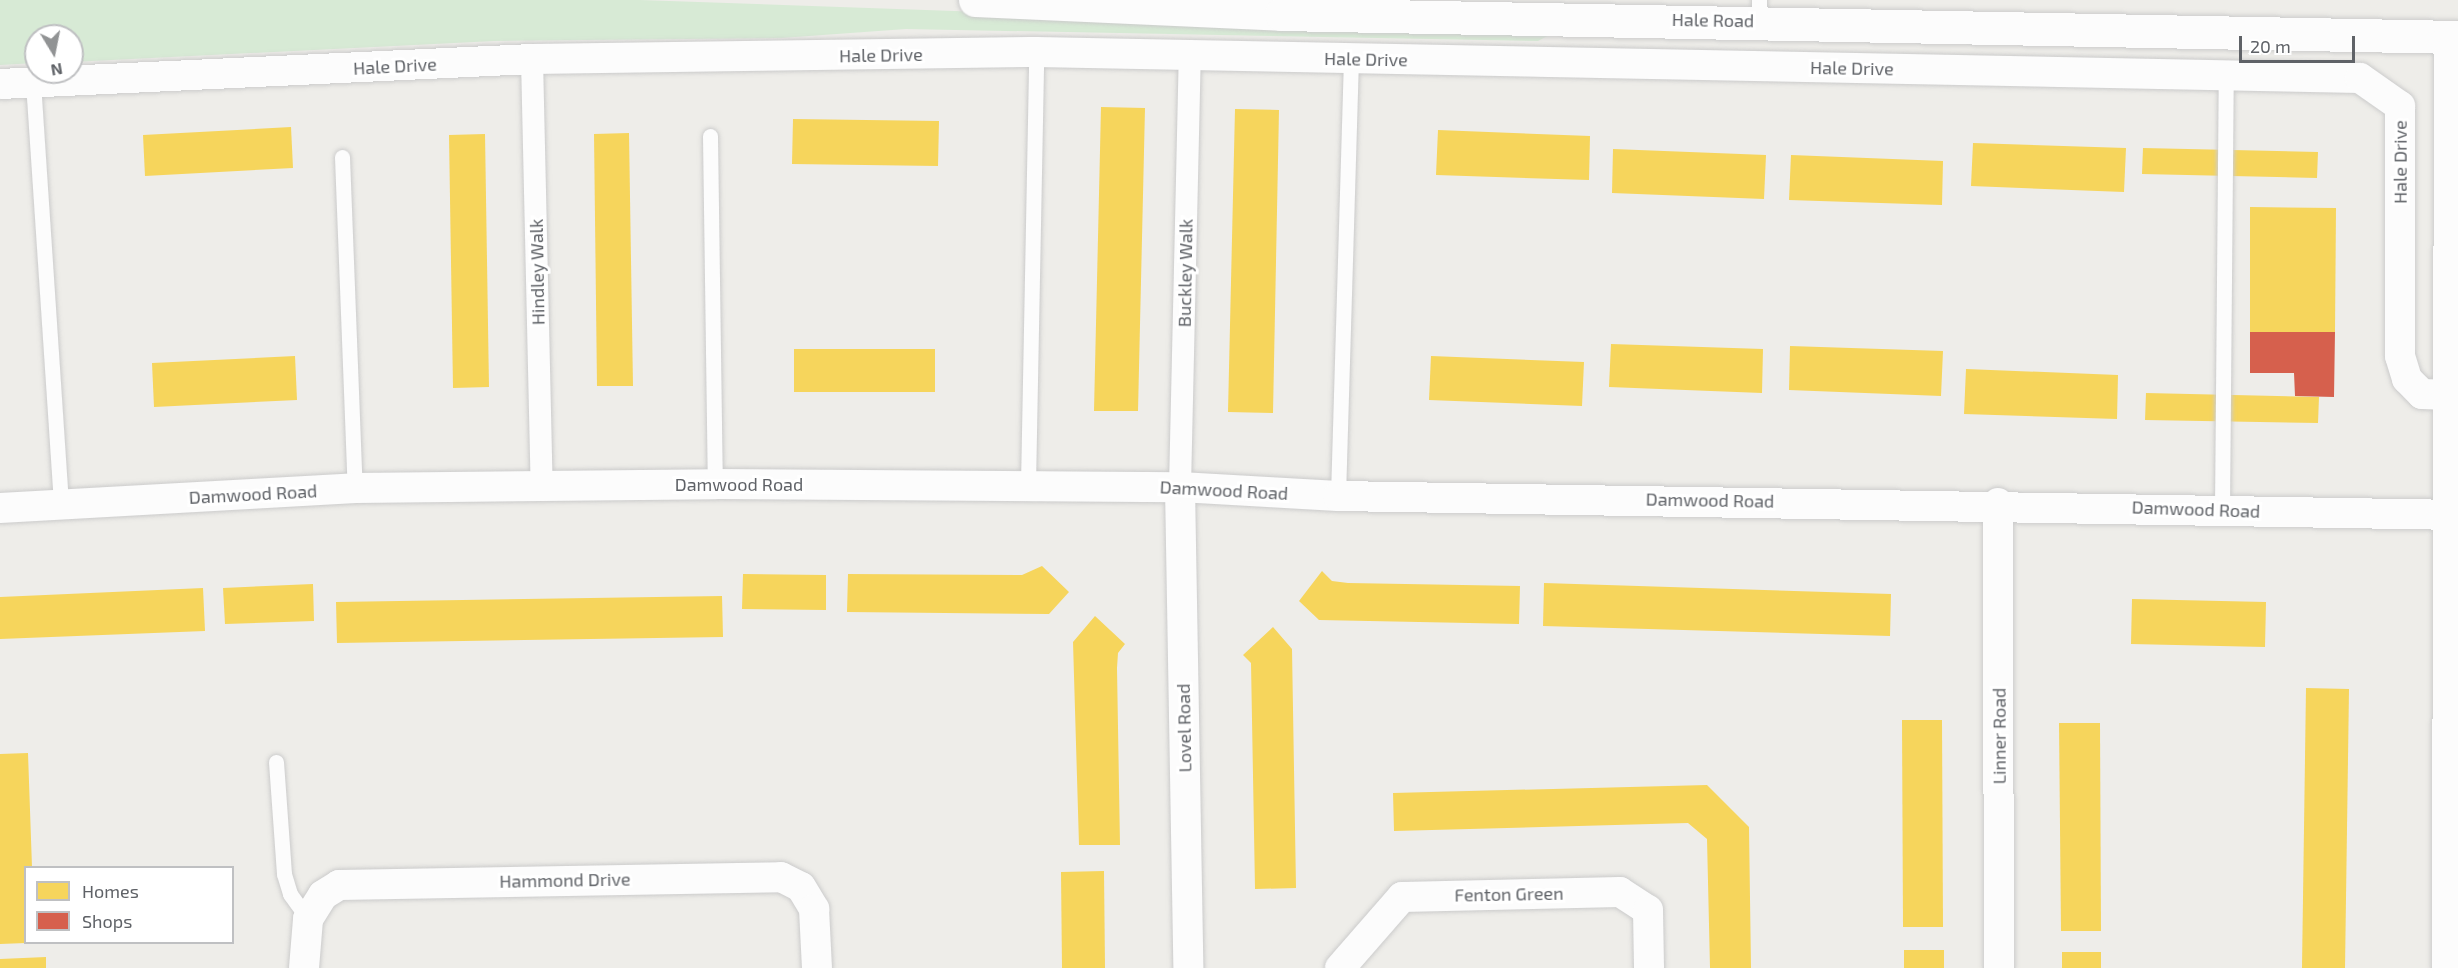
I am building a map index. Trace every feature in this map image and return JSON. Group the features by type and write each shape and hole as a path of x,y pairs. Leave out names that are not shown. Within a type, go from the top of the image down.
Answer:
{"street":[{"name":"Hale Road","path":"975,0 1281,14 1759,10 2225,32 2454,37"},
{"path":"2225,32 2226,76"},
{"path":"2448,968 2454,515 2451,395 2454,37"},
{"name":"Hale Drive","path":"84,80 532,59 1036,52 1190,58 1351,58 2360,78 2400,106 2400,356 2407,379 2422,394 2451,395"},
{"name":"Buckley Walk","path":"1180,487 1190,58"},
{"name":"Hindley Walk","path":"532,59 542,484"},
{"name":"Hale Drive","path":"0,84 24,83"},
{"name":"Damwood Road","path":"0,508 355,488 542,484 715,484 1180,487 1338,496 1998,503 2454,515"},
{"name":"Lovel Road","path":"1180,487 1188,968"},
{"name":"Linner Road","path":"1998,503 1999,968"},
{"name":"Hammond Drive","path":"304,968 308,919 323,895 351,883 781,876 801,887 814,909 817,968"},
{"name":"Fenton Green","path":"1340,968 1402,897 1620,892 1648,910 1649,968"}],"lane":[{"path":"1028,485 1036,52"},
{"path":"1338,496 1351,58"},
{"path":"2222,509 2226,76"},
{"path":"33,84 61,505"},
{"path":"710,136 715,484"},
{"path":"342,157 355,488"},
{"path":"276,762 284,874 290,894 308,919"}],"green space":[{"path":"0,0 640,0 1555,32 1538,41 906,29 781,38 494,41 84,61 84,24 24,24 24,64 0,65"}],"building: Homes":[{"path":"1101,107 1145,108 1138,411 1094,411"},
{"path":"1235,109 1279,110 1273,413 1228,412"},
{"path":"793,119 939,121 938,166 792,164"},
{"path":"291,127 293,168 145,176 143,135"},
{"path":"1438,130 1590,136 1589,180 1436,175"},
{"path":"629,133 633,386 597,386 594,134"},
{"path":"485,134 489,387 453,388 449,135"},
{"path":"1973,143 2126,148 2124,192 1971,186"},
{"path":"2143,148 2318,152 2317,178 2142,174"},
{"path":"1613,149 1766,155 1764,199 1612,193"},
{"path":"1791,155 1943,161 1942,205 1789,200"},
{"path":"2250,207 2336,208 2335,332 2250,332"},
{"path":"1611,344 1763,349 1762,393 1609,387"},
{"path":"1790,346 1943,351 1941,396 1789,390"},
{"path":"794,349 935,349 935,392 794,392"},
{"path":"295,356 297,400 154,407 152,363"},
{"path":"1431,356 1584,362 1582,406 1429,400"},
{"path":"1966,369 2118,375 2117,419 1964,414"},
{"path":"2146,393 2319,397 2318,423 2145,420"},
{"path":"1042,566 1069,592 1049,614 847,612 848,574 1022,575"},
{"path":"1322,571 1332,581 1348,583 1520,586 1519,624 1319,620 1299,601"},
{"path":"743,574 826,575 826,610 742,609"},
{"path":"1544,583 1891,594 1890,636 1543,626"},
{"path":"313,584 314,621 225,624 223,588"},
{"path":"203,588 205,631 0,639 0,597"},
{"path":"722,596 723,637 337,643 336,602"},
{"path":"2132,599 2266,602 2265,647 2131,644"},
{"path":"1095,616 1125,644 1118,653 1117,668 1120,845 1079,845 1073,642"},
{"path":"1273,627 1292,649 1296,888 1255,889 1251,663 1243,655"},
{"path":"2306,688 2349,689 2345,968 2302,968"},
{"path":"1902,720 1942,720 1943,927 1903,927"},
{"path":"2059,723 2100,723 2101,931 2061,931"},
{"path":"28,753 32,866 24,866 24,943 0,944 0,754"},
{"path":"1707,785 1749,827 1751,968 1710,968 1707,839 1688,823 1394,831 1393,793"},
{"path":"1104,871 1105,968 1062,968 1061,872"},
{"path":"1904,950 1944,950 1944,968 1904,968"},
{"path":"2062,952 2101,952 2101,968 2062,968"},
{"path":"46,957 46,968 0,968 0,959"}],"building: Shops":[{"path":"2250,332 2335,332 2334,397 2295,396 2294,373 2250,373"}]}
